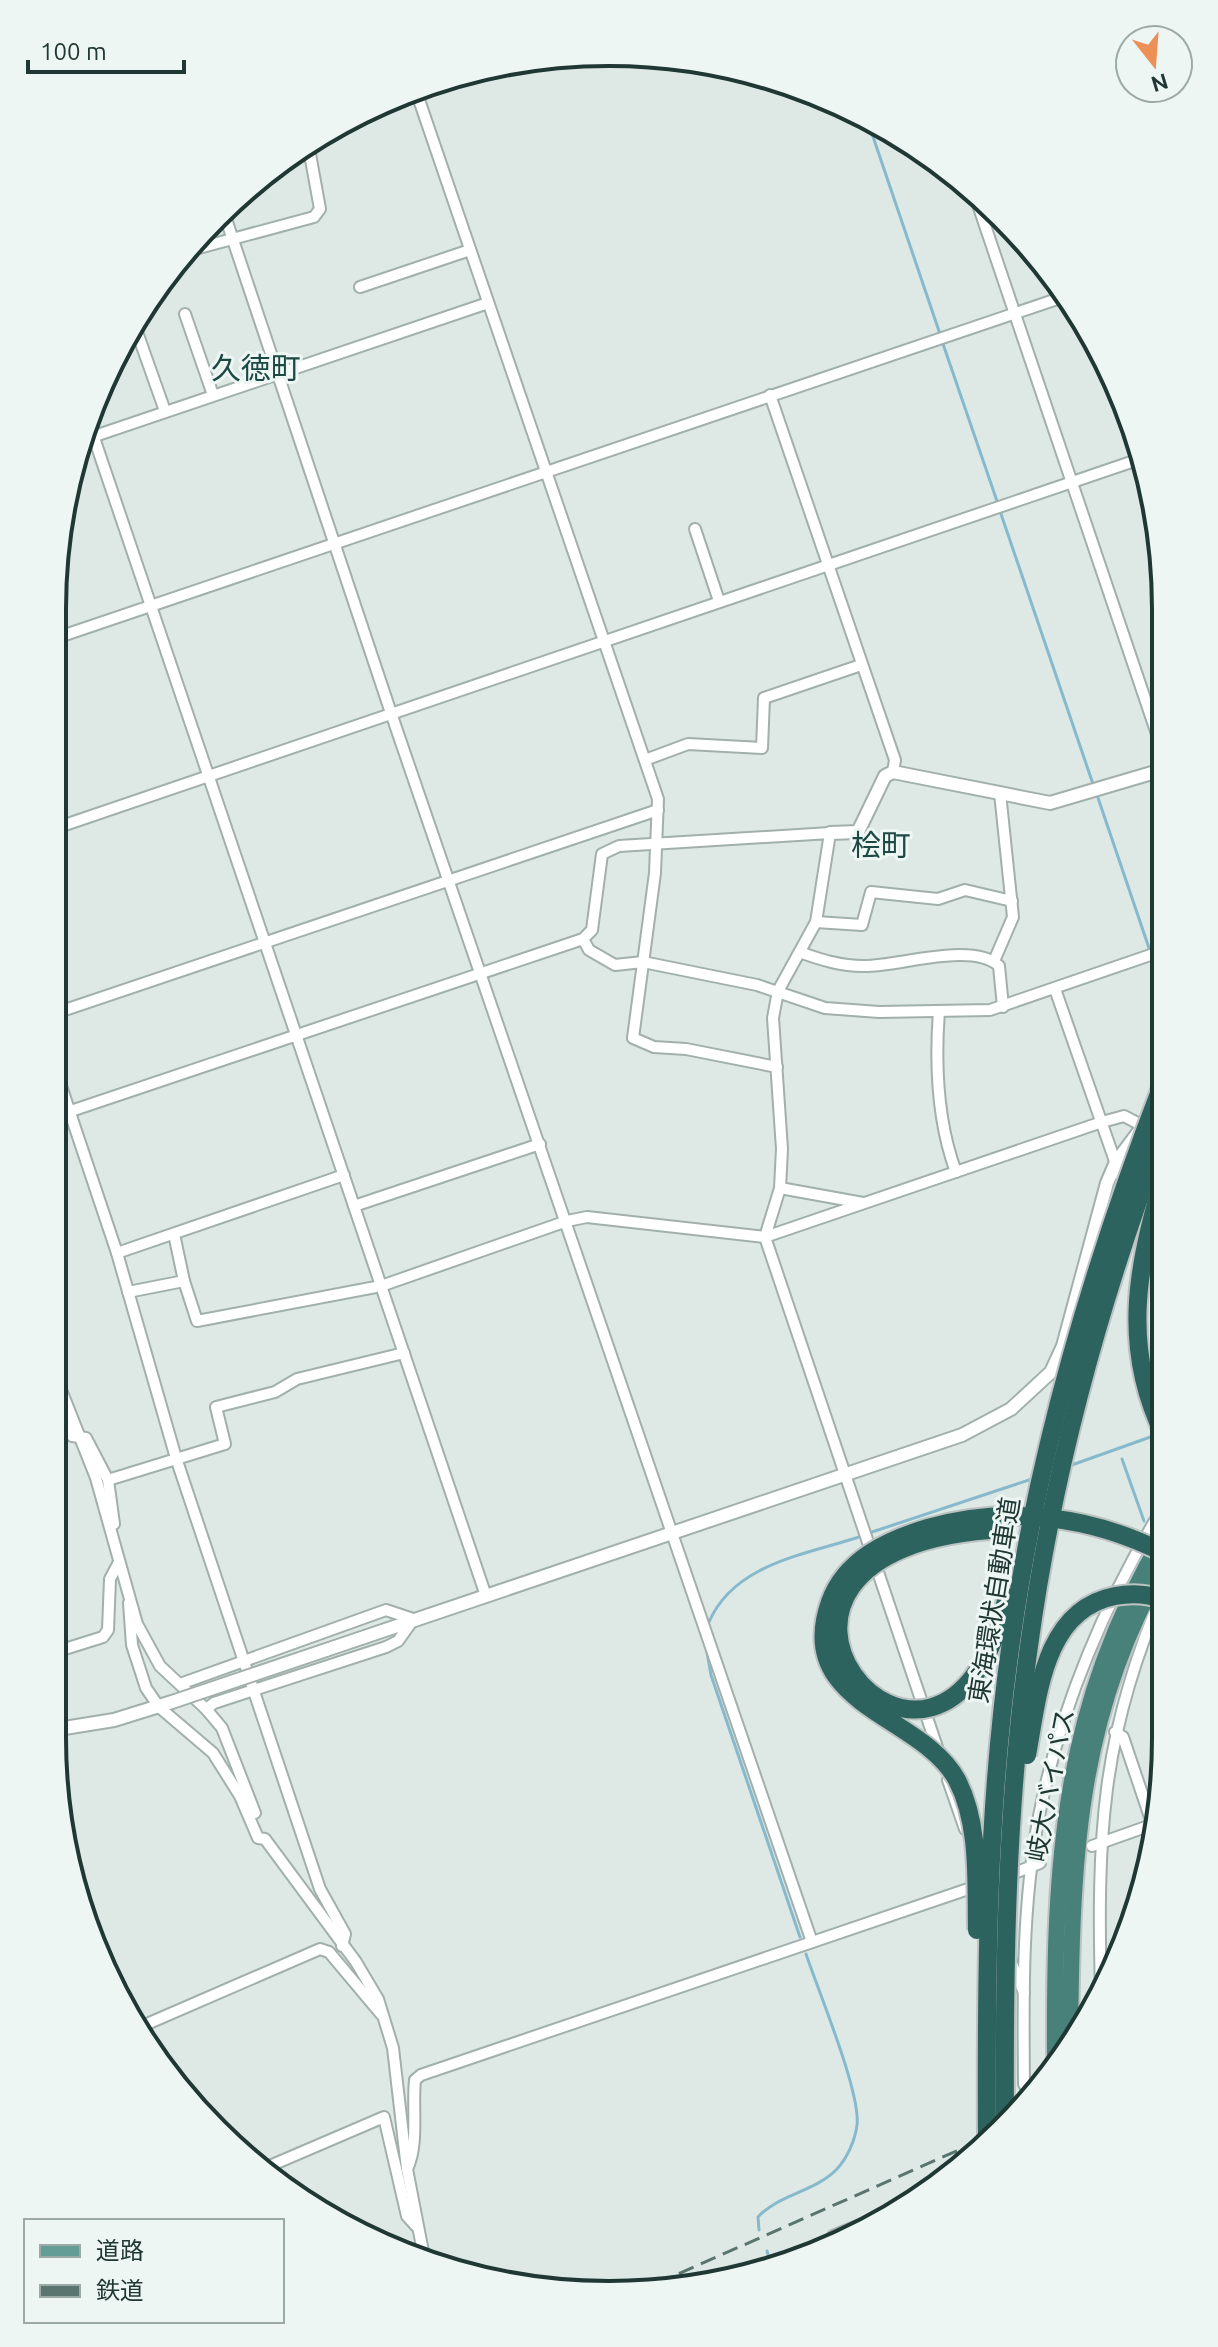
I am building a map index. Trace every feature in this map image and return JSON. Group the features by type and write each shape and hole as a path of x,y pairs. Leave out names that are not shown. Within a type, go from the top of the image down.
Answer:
{"highway":[{"name":"東海環状自動車道","path":"986,2128 990,1862 1002,1717 1035,1505 1078,1327 1125,1180 1152,1111"},
{"name":"東海環状自動車道","path":"1005,2109 1005,1930 1012,1803 1038,1590 1074,1414 1113,1277 1152,1164"},
{"path":"1152,1220 1140,1263 1135,1319 1141,1371 1152,1402"},
{"path":"1078,1327 1057,1386 1035,1467 1023,1529 1020,1542 1003,1618 985,1663 973,1680 961,1692 933,1706 903,1707 888,1704 863,1688 841,1656 838,1618 846,1597 860,1578 890,1555 936,1539 1013,1528 1023,1529 1028,1529 1042,1530 1057,1531 1106,1541 1152,1561"},
{"path":"985,2129 975,1870 969,1813 956,1779 933,1751 864,1707 842,1684 825,1639 828,1606 843,1577 868,1554 912,1533 961,1520 1015,1516 1058,1519 1110,1530 1152,1548"},
{"name":"岐大バイパス","path":"1055,2047 1054,1924 1063,1818 1071,1775 1110,1642 1152,1558"},
{"name":"岐大バイパス","path":"1070,2024 1073,1879 1085,1778 1124,1646 1152,1590"},
{"path":"1004,2076 1020,1812 1027,1755 1048,1658 1066,1625 1091,1604 1121,1595 1152,1599"}],"street":[{"path":"419,100 658,799 657,843 633,1038 654,1047 686,1049 777,1067"},
{"path":"204,247 314,217 320,209 310,156"},
{"path":"981,214 1152,720"},
{"path":"227,223 391,713 812,1942"},
{"path":"360,287 470,250"},
{"path":"66,635 1055,300"},
{"path":"95,435 488,303"},
{"path":"185,314 213,395"},
{"path":"139,337 165,411"},
{"path":"770,395 895,760 893,772"},
{"path":"94,438 486,1596"},
{"path":"66,825 1131,462"},
{"path":"695,529 719,601"},
{"path":"645,760 688,744 762,748 764,698 861,665"},
{"path":"66,1112 583,939 592,930 602,854 619,846 858,832 885,776 893,772 1050,803 1152,773"},
{"path":"994,961 1013,917 1000,793"},
{"path":"66,1010 658,810"},
{"path":"830,833 816,922 802,953 778,991 773,1018 782,1149 780,1188 765,1237 984,1884 1024,1993"},
{"path":"816,922 862,925 871,892 938,899 965,890 1012,901"},
{"path":"583,939 589,950 615,965 643,962 778,991 797,1001 857,1012 1003,1007 1152,956"},
{"path":"802,953 827,962 867,967 967,956 994,961 999,966 1002,979 1003,1007"},
{"path":"1055,989 1116,1162 1152,1277"},
{"path":"939,1011 935,1053 939,1095 948,1152 956,1172"},
{"path":"66,1102 117,1253 176,1458 320,1889 345,1934 342,1946"},
{"path":"174,1234 197,1321 381,1286 567,1221 587,1217 754,1239 765,1237 1102,1122 1124,1116 1143,1126"},
{"path":"66,1728 114,1720 160,1706 962,1435 1011,1409 1051,1372 1063,1346 1096,1220 1116,1162 1152,1118"},
{"path":"354,1206 540,1144"},
{"path":"117,1253 344,1175"},
{"path":"780,1188 865,1203"},
{"path":"128,1292 184,1281"},
{"path":"108,1480 225,1444 216,1407 275,1392 297,1379 404,1353"},
{"path":"66,1400 81,1436 113,1538 129,1603 137,1667 160,1706 213,1753 240,1796 258,1838 265,1839"},
{"path":"66,1427 72,1436 86,1438 108,1480 113,1538"},
{"path":"1025,2086 1024,1993 1036,1865 1052,1762 1116,1589 1152,1527"},
{"path":"66,1649 103,1637 108,1630 110,1579 119,1562"},
{"path":"129,1603 160,1666 206,1709 229,1742 265,1839 372,1985 393,2048 407,2169 422,2248"},
{"path":"180,1684 386,1610 413,1619"},
{"path":"206,1709 254,1689 386,1647 398,1641 413,1619"},
{"path":"1100,1969 1096,1845 1115,1732 1152,1619"},
{"path":"1115,1732 1123,1737 1147,1806"},
{"path":"1096,1845 1144,1830"},
{"path":"407,2169 412,2159 412,2138 417,2120 415,2080 421,2075 1036,1865"},
{"path":"148,2024 320,1949 329,1952 383,2014"},
{"path":"273,2165 384,2117 407,2216 417,2227"}],"waterway":[{"path":"872,135 940,334"},
{"path":"942,341 998,504"},
{"path":"1000,511 1093,784"},
{"path":"1096,792 1150,951"},
{"path":"1069,1466 1152,1436"},
{"path":"1122,1459 1144,1521"},
{"path":"872,1532 1035,1478"},
{"path":"709,1622 720,1602 753,1574 773,1564 859,1537"},
{"path":"706,1646 711,1675 800,1937"},
{"path":"759,2230 758,2217 767,2209 818,2183 837,2169 850,2149 856,2131 856,2110 846,2066 806,1954"},
{"path":"767,2251 769,2257"}],"railway":[{"path":"671,2277 966,2147"}],"district":[{"name":"久徳町","path":"256,368"},
{"name":"桧町","path":"881,845"}]}
